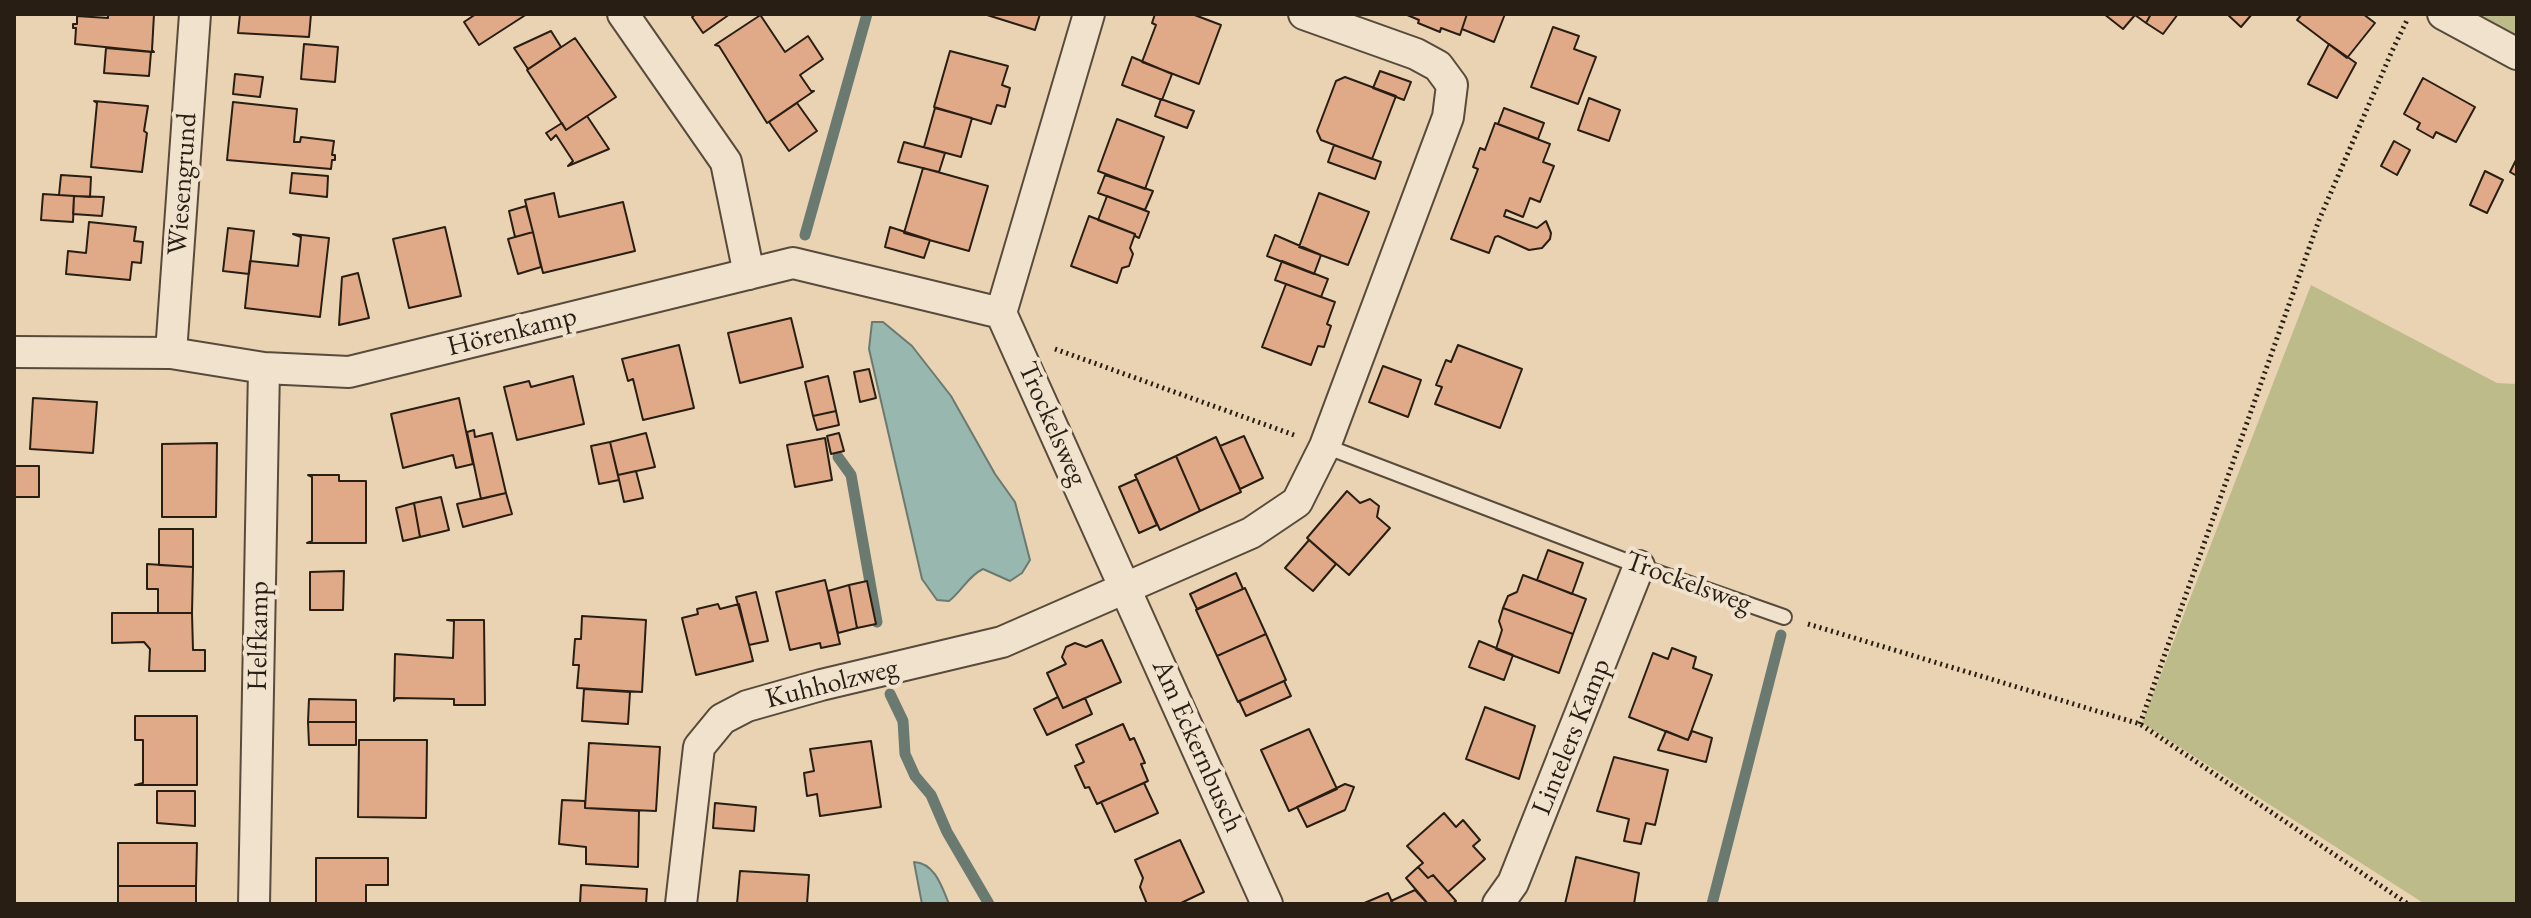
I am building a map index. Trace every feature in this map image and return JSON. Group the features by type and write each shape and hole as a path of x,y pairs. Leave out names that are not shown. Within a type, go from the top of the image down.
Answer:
{"street":[{"name":"Wiesengrund","path":"171,353 195,14"},
{"path":"623,14 726,162 749,274"},
{"path":"1001,313 1089,14"},
{"path":"1126,588 1251,533 1297,502 1325,446 1448,117 1452,85 1438,66 1416,54 1304,14"},
{"path":"2443,14 2517,54"},
{"name":"Hörenkamp","path":"14,352 171,353 264,368 349,372 793,263 1001,313"},
{"name":"Trockelsweg","path":"1001,313 1126,588"},
{"name":"Helfkamp","path":"254,904 264,368"},
{"name":"Lintelers Kamp","path":"1498,904 1513,883 1639,566"},
{"name":"Kuhholzweg","path":"681,904 699,747 722,719 747,706 806,689 1002,642 1126,588"},
{"name":"Am Eckernbusch","path":"1126,588 1267,904"}],"lane":[{"name":"Trockelsweg","path":"1325,446 1639,566 1784,617"}],"path":[{"path":"2140,724 2319,220 2410,14"},
{"path":"1053,348 1325,446"},
{"path":"1784,617 2140,724 2408,904"}],"shaded area":[{"path":"2475,14 2517,14 2517,39 2516,39"},
{"path":"2311,285 2497,383 2517,384 2517,904 2425,904 2142,723"}],"water":[{"path":"872,322 883,322 912,346 951,396 995,474 1015,502 1030,560 1022,573 1010,581 983,569 949,601 937,600 922,579 869,349"},
{"path":"914,862 932,871 949,904 922,904"}],"building":[{"path":"108,14 154,14 154,52 75,44 76,28 73,24 77,24 77,16 108,18"},
{"path":"240,14 311,14 309,37 238,33"},
{"path":"476,14 527,14 479,45 464,22"},
{"path":"696,14 730,14 703,33 692,17"},
{"path":"762,14 785,52 808,36 823,59 800,75 814,91 767,123 719,46 715,45"},
{"path":"984,14 1040,14 1035,30"},
{"path":"1155,14 1192,14 1221,25 1199,84 1142,62 1156,25 1152,23"},
{"path":"1405,14 1467,14 1460,35 1441,28 1440,32"},
{"path":"1467,14 1505,14 1494,42 1462,29"},
{"path":"2104,14 2151,14 2146,23 2135,15 2123,29"},
{"path":"2151,14 2178,14 2163,34 2146,23"},
{"path":"2227,14 2252,14 2241,27"},
{"path":"2302,14 2363,14 2375,23 2347,58 2297,20"},
{"path":"1553,27 1579,36 1574,49 1596,57 1578,104 1531,87"},
{"path":"551,31 561,47 528,69 514,48"},
{"path":"575,38 616,97 566,130 527,70"},
{"path":"304,44 338,47 335,82 301,79"},
{"path":"2329,44 2356,63 2337,98 2308,84"},
{"path":"106,48 151,52 149,76 104,73"},
{"path":"950,51 1008,66 1002,85 1010,88 1005,107 997,105 991,124 934,107"},
{"path":"1132,57 1172,74 1162,100 1122,85"},
{"path":"1380,71 1411,82 1404,100 1373,88"},
{"path":"235,74 263,77 260,97 233,94"},
{"path":"1345,77 1396,96 1372,159 1321,140 1317,131 1336,81"},
{"path":"2423,78 2475,107 2456,142 2436,132 2433,138 2417,129 2420,123 2404,114"},
{"path":"1589,98 1620,110 1609,141 1578,130"},
{"path":"1161,99 1194,111 1187,128 1155,116"},
{"path":"94,101 148,106 142,172 91,167 97,103"},
{"path":"233,102 297,109 294,142 300,142 301,137 334,141 332,155 335,155 335,160 332,160 331,169 227,160"},
{"path":"797,103 817,131 789,151 769,122"},
{"path":"935,108 972,118 961,157 924,147"},
{"path":"1504,108 1544,123 1538,139 1498,124"},
{"path":"587,116 609,149 568,166 573,161 556,135 551,140 546,133 562,123 566,130"},
{"path":"1117,119 1164,137 1145,189 1098,171"},
{"path":"1495,123 1550,144 1543,162 1554,166 1540,202 1530,198 1523,217 1506,210 1504,216 1537,228 1546,221 1551,233 1542,248 1529,250 1498,236 1489,253 1451,239 1478,169 1473,167 1480,148 1485,150"},
{"path":"2394,141 2410,150 2397,175 2381,166"},
{"path":"904,142 945,153 939,172 898,162"},
{"path":"1334,145 1381,162 1375,179 1328,162"},
{"path":"2517,158 2517,176 2510,172"},
{"path":"923,168 988,186 969,251 904,233"},
{"path":"2485,171 2503,180 2487,213 2470,205"},
{"path":"292,173 328,176 327,197 290,193"},
{"path":"61,175 91,177 90,197 59,195"},
{"path":"1105,175 1153,191 1145,210 1098,193"},
{"path":"554,193 559,217 623,202 635,251 543,273 525,200"},
{"path":"1319,193 1369,212 1348,265 1299,247"},
{"path":"43,194 74,196 73,222 41,220"},
{"path":"74,196 104,197 102,216 73,214"},
{"path":"1107,196 1149,212 1139,238 1098,220"},
{"path":"526,206 533,232 515,237 509,211"},
{"path":"1089,216 1135,234 1129,266 1122,268 1117,283 1071,266"},
{"path":"89,222 136,227 134,241 143,242 141,263 132,262 130,280 66,274 68,251 86,253"},
{"path":"445,227 461,296 409,308 393,239"},
{"path":"890,227 930,240 924,258 885,247"},
{"path":"228,228 254,231 249,274 223,271"},
{"path":"533,232 541,267 518,274 508,239"},
{"path":"293,234 329,238 320,317 245,308 250,261 298,266 301,237"},
{"path":"1275,235 1321,255 1314,274 1267,256"},
{"path":"1282,261 1328,279 1321,297 1275,280"},
{"path":"358,273 369,318 339,325 342,277"},
{"path":"1286,284 1335,302 1327,324 1331,326 1324,347 1318,346 1311,365 1262,347"},
{"path":"791,318 803,367 740,383 728,333"},
{"path":"679,345 694,408 643,420 633,379 628,381 622,359"},
{"path":"1458,345 1522,369 1500,428 1435,404 1442,387 1436,385 1446,360 1451,362"},
{"path":"1383,366 1421,380 1408,417 1369,402"},
{"path":"869,369 876,398 860,402 854,372"},
{"path":"573,376 584,424 517,440 504,387 529,381 531,387"},
{"path":"828,376 836,411 813,416 805,382"},
{"path":"33,398 97,402 93,453 30,449"},
{"path":"459,398 473,464 456,468 453,455 403,468 391,414"},
{"path":"836,411 839,425 817,430 813,416"},
{"path":"474,430 475,437 492,433 506,493 481,499 467,432"},
{"path":"646,433 655,467 618,475 610,442"},
{"path":"839,433 844,451 831,454 827,436"},
{"path":"1244,436 1263,478 1240,489 1220,446"},
{"path":"1216,437 1241,492 1200,511 1176,456"},
{"path":"825,438 832,480 795,487 787,445"},
{"path":"610,442 619,480 599,484 591,446"},
{"path":"217,443 216,517 162,517 162,444"},
{"path":"1176,456 1200,511 1160,530 1135,475"},
{"path":"14,466 39,466 39,497 14,497"},
{"path":"636,471 643,498 624,502 618,475"},
{"path":"308,475 339,475 339,481 366,481 366,543 307,543 312,541 312,477"},
{"path":"1137,479 1157,525 1139,533 1119,487"},
{"path":"1347,491 1360,503 1370,499 1379,506 1377,517 1390,528 1349,575 1307,538"},
{"path":"506,493 512,514 463,527 457,504"},
{"path":"441,497 449,530 420,537 414,503"},
{"path":"414,503 420,537 403,541 396,508"},
{"path":"159,529 193,529 193,567 159,565"},
{"path":"1309,540 1336,564 1313,591 1285,568"},
{"path":"1548,550 1583,563 1572,594 1537,580"},
{"path":"147,564 193,567 192,613 158,613 158,589 147,589"},
{"path":"344,571 343,610 310,610 310,572"},
{"path":"1236,573 1243,589 1197,609 1190,594"},
{"path":"1523,575 1586,599 1573,634 1503,608 1508,596 1517,592"},
{"path":"825,580 840,644 821,648 820,643 790,650 776,592"},
{"path":"867,581 876,624 857,628 849,585"},
{"path":"849,585 857,628 838,633 828,591"},
{"path":"1245,588 1266,634 1217,656 1196,610"},
{"path":"756,592 768,641 749,645 736,597"},
{"path":"718,604 720,609 739,604 753,661 696,675 682,618 698,614 697,609"},
{"path":"1503,608 1573,634 1559,673 1496,649 1502,630 1499,621"},
{"path":"112,613 192,613 193,650 205,650 205,671 149,671 150,649 144,642 112,643"},
{"path":"582,616 646,620 642,692 577,688 579,665 573,665 575,639 581,639"},
{"path":"447,620 484,620 485,705 454,705 454,699 396,698 394,701 395,654 453,658 454,621"},
{"path":"1266,634 1286,680 1238,702 1217,656"},
{"path":"1102,640 1121,682 1063,708 1047,673 1066,664 1062,657 1066,647 1075,643 1086,647"},
{"path":"1479,641 1513,655 1504,680 1469,667"},
{"path":"1672,648 1696,657 1693,668 1712,675 1688,740 1629,717 1653,653 1668,659"},
{"path":"1284,681 1291,696 1246,716 1239,701"},
{"path":"584,689 630,692 628,724 582,721"},
{"path":"1058,697 1063,708 1085,698 1092,714 1047,735 1034,709"},
{"path":"309,699 356,700 356,722 308,722"},
{"path":"1485,707 1535,726 1519,779 1466,759"},
{"path":"135,716 197,716 197,785 135,785 143,783 143,740 135,740"},
{"path":"308,722 356,722 356,745 309,745"},
{"path":"1123,724 1130,740 1134,738 1145,763 1141,764 1148,781 1097,804 1075,766 1084,762 1076,745"},
{"path":"1309,729 1337,789 1289,811 1261,750"},
{"path":"1666,731 1688,740 1692,731 1712,738 1706,762 1658,750"},
{"path":"359,740 427,740 426,818 358,817"},
{"path":"871,741 881,807 820,816 817,794 807,796 804,773 814,771 810,749"},
{"path":"589,743 660,747 656,811 585,808"},
{"path":"1614,757 1668,770 1655,825 1646,823 1641,844 1624,841 1629,819 1597,811"},
{"path":"1144,783 1158,813 1115,832 1101,802"},
{"path":"1345,784 1354,787 1345,810 1307,827 1297,807"},
{"path":"157,791 195,791 195,826 157,823"},
{"path":"562,800 585,801 585,808 639,811 638,867 586,864 586,847 559,844"},
{"path":"715,803 756,807 754,831 713,828"},
{"path":"1444,813 1456,827 1463,820 1480,840 1473,846 1485,859 1448,892 1433,875 1428,878 1418,867 1423,863 1407,846"},
{"path":"1180,840 1204,892 1179,904 1147,904 1140,887 1143,878 1135,860"},
{"path":"118,843 197,843 196,886 118,886"},
{"path":"1576,857 1639,873 1634,904 1565,904"},
{"path":"316,858 388,858 388,885 366,885 366,904 316,904"},
{"path":"1418,867 1428,878 1433,875 1456,901 1452,904 1428,904 1406,878"},
{"path":"740,871 809,875 807,904 737,904"},
{"path":"581,885 647,889 646,904 580,904"},
{"path":"118,886 196,886 196,904 118,904"},
{"path":"1415,890 1428,904 1393,904 1391,901"},
{"path":"1388,893 1393,904 1362,904"}],"waterway":[{"path":"805,235 867,14"},
{"path":"838,457 851,475 877,622"},
{"path":"1712,904 1781,635"},
{"path":"890,694 903,721 905,754 915,776 931,795 947,832 989,904"}]}
